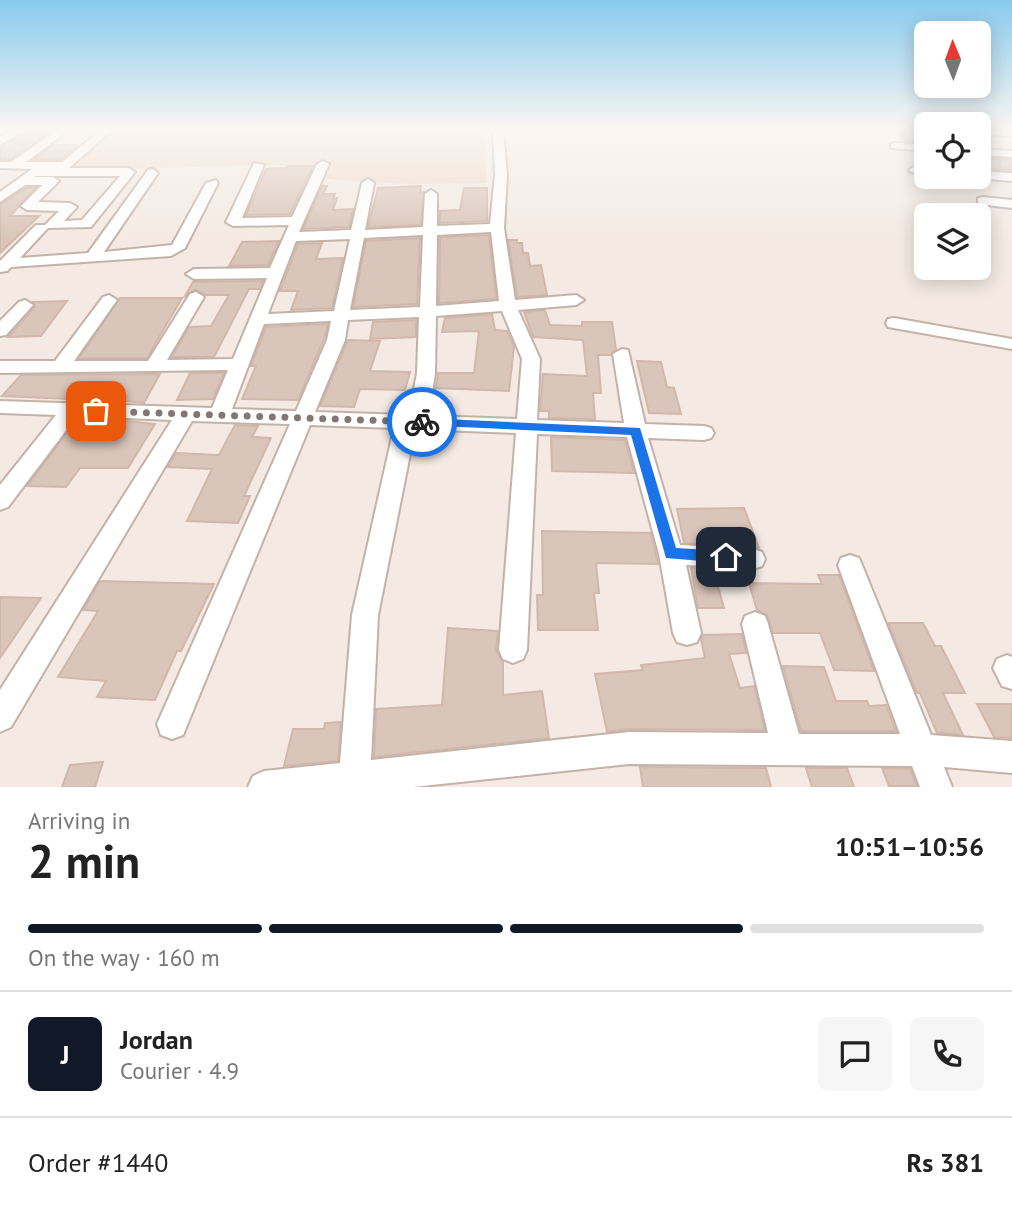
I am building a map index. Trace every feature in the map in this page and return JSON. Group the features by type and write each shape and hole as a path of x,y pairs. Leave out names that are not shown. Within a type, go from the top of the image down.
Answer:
{"street":[{"path":"22,181 53,181 27,206 71,207 52,225 78,226 86,224 129,172 24,167"},
{"path":"0,198 38,169 58,167"},
{"path":"257,167 233,222 297,221"},
{"path":"219,416 290,237 322,167"},
{"path":"500,167 497,228 508,306 531,359 513,650"},
{"path":"93,257 152,173"},
{"path":"991,176 1012,177"},
{"path":"3,267 171,252 177,248 212,183"},
{"path":"172,724 336,340 368,183"},
{"path":"354,783 365,615 426,373 431,194"},
{"path":"983,201 1012,204"},
{"path":"3,267 41,228"},
{"path":"290,237 497,228"},
{"path":"194,274 276,273"},
{"path":"154,366 196,297"},
{"path":"60,367 109,300"},
{"path":"259,319 426,312 576,300"},
{"path":"0,331 25,305"},
{"path":"894,323 1012,344"},
{"path":"622,354 636,431 671,554 687,633"},
{"path":"0,367 241,363"},
{"path":"0,407 704,433"},
{"path":"2,496 71,410"},
{"path":"0,717 185,415"},
{"path":"671,554 753,559"},
{"path":"850,565 936,787"},
{"path":"755,624 787,747"},
{"path":"264,787 354,783 629,748 922,750 1012,757"}],"shaded area":[{"path":"72,167 208,167 68,170"},
{"path":"324,167 486,167 486,183 411,184 323,178"}],"building":[{"path":"313,167 290,214 246,215 266,169"},
{"path":"991,167 1012,167 1012,170 991,169"},
{"path":"322,186 327,186 323,194 335,194 333,199 337,198 333,210 353,209 349,227 303,229"},
{"path":"421,186 420,192 424,192 421,225 368,227 378,188"},
{"path":"26,188 36,188 10,216 39,216 0,253 0,205"},
{"path":"464,188 487,188 487,221 440,223 440,211 460,210"},
{"path":"489,235 496,299 439,303 440,237"},
{"path":"420,238 417,304 353,307 366,241"},
{"path":"508,240 522,243 523,253 528,253 530,266 541,265 547,295 517,297"},
{"path":"279,241 268,265 229,266 242,242"},
{"path":"322,243 316,259 343,258 332,308 291,310 298,291 280,291 298,244"},
{"path":"263,281 260,289 249,289 214,357 172,357 189,327 211,326 229,295 206,295 195,290 185,296 193,282"},
{"path":"120,298 182,298 147,358 79,358"},
{"path":"67,301 41,336 8,337 35,307 33,302"},
{"path":"545,310 550,325 582,326 582,322 612,322 616,349 611,355 598,355 601,393 593,393 595,419 549,418 549,411 540,411 543,374 587,376 583,340 533,337 524,312"},
{"path":"492,314 495,330 507,331 514,347 509,391 436,388 438,373 474,373 479,331 442,332 445,318"},
{"path":"416,320 416,337 370,339 373,322"},
{"path":"328,324 298,400 242,399 256,366 251,366 266,327"},
{"path":"348,340 380,341 370,371 410,372 405,390 360,389 354,407 320,406"},
{"path":"637,361 661,362 667,387 674,388 681,414 649,413"},
{"path":"190,373 224,373 213,399 177,400"},
{"path":"160,374 144,403 125,401 127,396 70,399 2,396 21,375"},
{"path":"117,420 155,424 128,468 80,468 66,487 27,486 68,432 108,433"},
{"path":"235,425 258,426 252,437 271,438 244,496 250,496 238,523 187,521 212,469 168,467 176,453 219,455"},
{"path":"551,437 625,440 634,473 552,471"},
{"path":"744,508 759,548 684,543 677,509"},
{"path":"542,531 651,533 658,564 596,563 599,593 594,593 598,630 538,630 537,595 543,595"},
{"path":"691,568 713,569 724,608 698,608"},
{"path":"818,575 839,575 874,671 834,670 820,633 773,633 767,615 757,610 749,583 822,584"},
{"path":"100,581 214,584 181,651 177,651 155,700 97,697 106,681 58,677 98,611 83,610"},
{"path":"0,597 41,598 0,658"},
{"path":"888,623 923,623 935,646 941,646 965,693 943,693 963,735 937,733"},
{"path":"448,628 498,631 496,650 503,662 503,695 542,691 549,738 374,757 376,709 442,705"},
{"path":"742,634 746,653 729,654 740,688 754,686 765,730 629,729 607,732 595,674 643,670 641,665 705,658 701,639 703,635"},
{"path":"783,666 824,667 836,701 867,701 869,706 886,705 896,731 801,731"},
{"path":"977,704 1012,704 1012,738 994,737"},
{"path":"341,722 338,761 284,766 293,729 324,729 325,723"},
{"path":"103,762 95,787 62,787 70,765"},
{"path":"640,767 766,768 771,787 643,787"},
{"path":"806,768 847,768 854,787 812,787"},
{"path":"882,768 910,769 917,786 889,786"}],"way so far":[{"path":"96,411 422,422"}],"route":[{"path":"422,422 636,431 671,554 726,557"}]}
